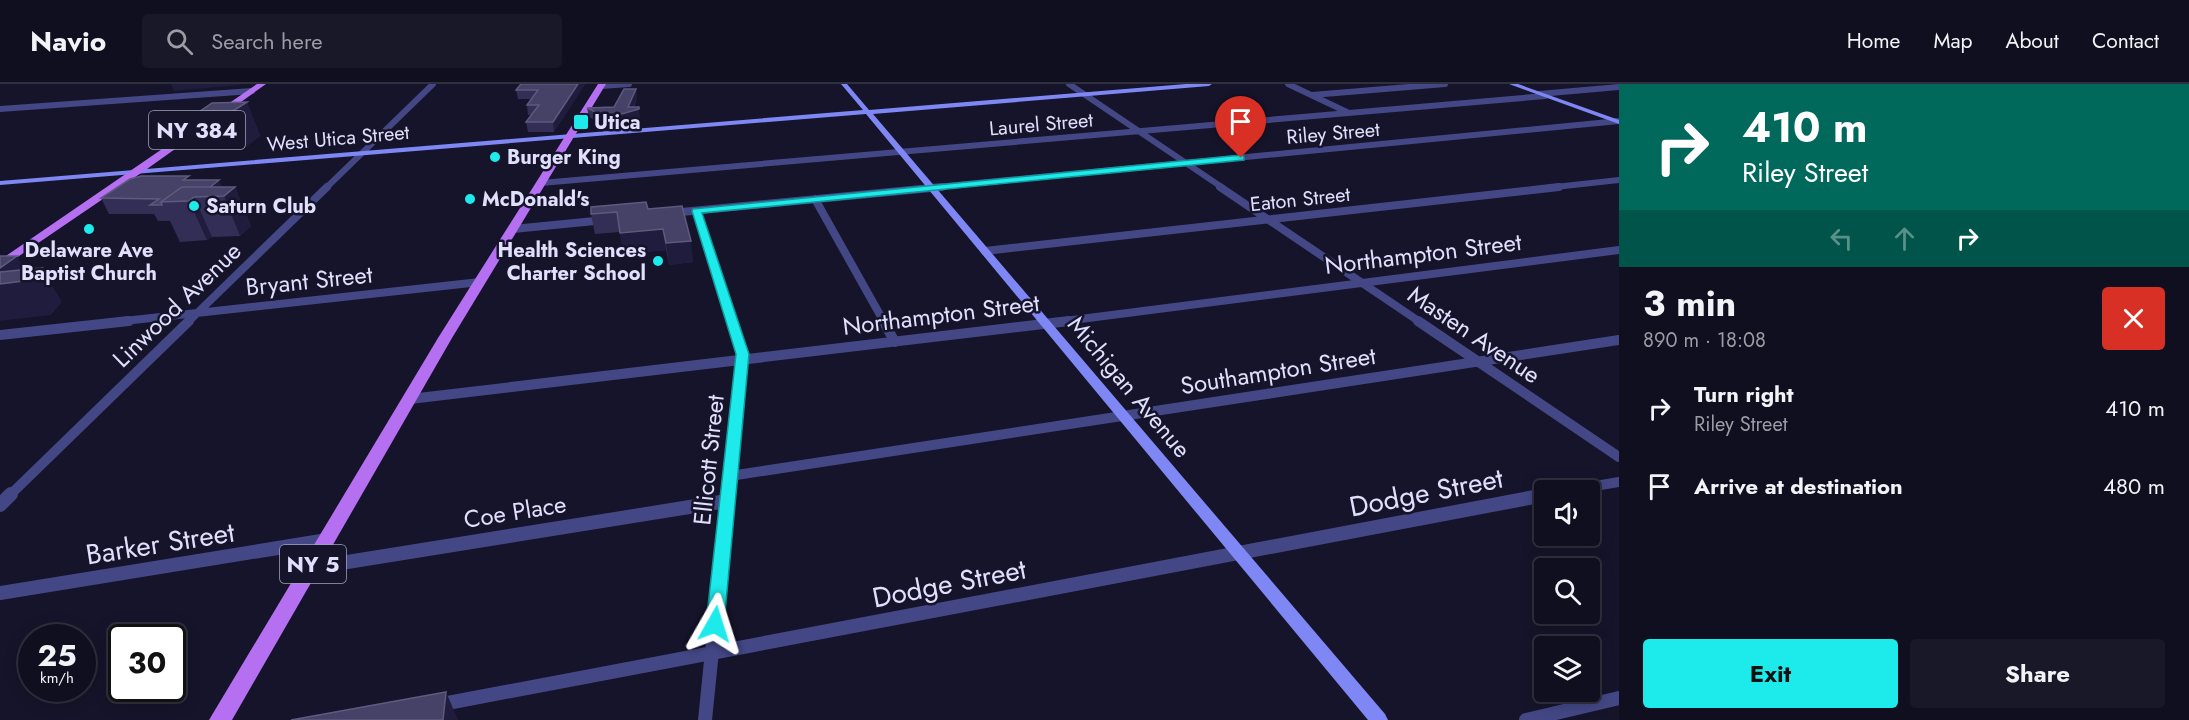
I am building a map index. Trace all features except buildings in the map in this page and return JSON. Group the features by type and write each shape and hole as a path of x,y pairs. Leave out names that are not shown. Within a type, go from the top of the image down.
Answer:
{"main road":[{"name":"NY 384","path":"1,263 139,171 262,84"},
{"name":"NY 5","path":"220,720 480,282 602,85"}],"street":[{"name":"Linwood Avenue","path":"0,505 195,313 434,84"},
{"path":"602,85 629,84"},
{"name":"Michigan Avenue","path":"844,84 1379,720"},
{"name":"Masten Avenue","path":"1069,84 1619,457"},
{"name":"West Utica Street","path":"0,183 1209,84"},
{"path":"1288,84 1349,113"},
{"path":"1311,95 1445,84"},
{"path":"1512,84 1619,122"},
{"name":"Laurel Street","path":"541,183 1139,132 1619,87"},
{"path":"0,109 252,91"},
{"name":"Riley Street","path":"664,214 1619,122"},
{"name":"Eaton Street","path":"985,251 1619,180"},
{"path":"814,199 895,342"},
{"name":"Ellicott Street","path":"697,211 742,354 705,720"},
{"path":"513,229 619,218"},
{"name":"Northampton Street","path":"410,399 1046,324 1619,250"},
{"name":"Bryant Street","path":"0,335 480,282"},
{"name":"Southampton Street","path":"730,476 1619,340"},
{"path":"1600,485 1619,482"},
{"name":"Dodge Street","path":"425,708 712,651 1534,497"},
{"name":"Coe Place","path":"310,568 727,501"},
{"name":"Barker Street","path":"0,593 327,540"},
{"path":"1526,720 1619,698"}],"place":[{"name":"Utica","path":"581,122"},
{"name":"Burger King","path":"495,157"},
{"name":"McDonald's","path":"470,199"},
{"name":"Saturn Club","path":"194,206"},
{"name":"Delaware Ave Baptist Church","path":"89,229"},
{"name":"Health Sciences Charter School","path":"658,261"}],"route":[{"path":"715,624 742,354 697,211 1241,158"}]}
